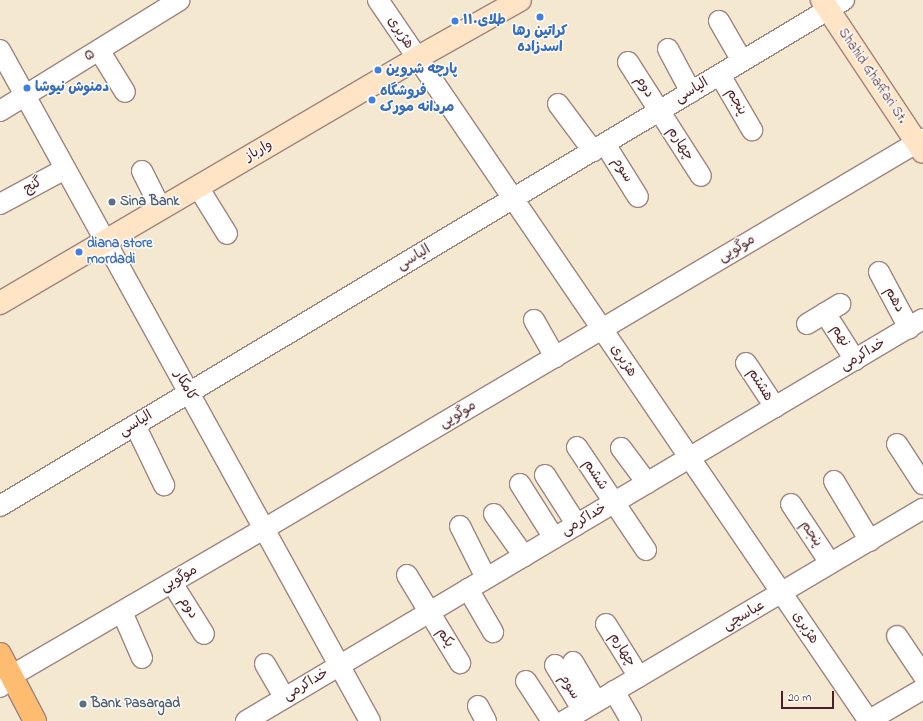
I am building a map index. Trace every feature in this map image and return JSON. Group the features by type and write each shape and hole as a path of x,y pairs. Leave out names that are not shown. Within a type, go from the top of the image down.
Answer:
{"main road":[{"name":"وارباز","path":"0,303 417,58 520,0"},
{"name":"Shahid Ghaffari St.","path":"831,3 921,144"},
{"path":"2,666 35,721"}],"street":[{"name":"۵","path":"0,111 180,0"},
{"name":"هژبری","path":"378,0 869,721"},
{"name":"الیاسی","path":"0,506 720,75 831,3"},
{"path":"719,21 742,61"},
{"name":"کامکار","path":"0,50 370,721"},
{"path":"100,50 125,92"},
{"path":"668,50 691,92"},
{"name":"دوم","path":"628,62 659,111"},
{"name":"پنجم","path":"720,75 752,130"},
{"name":"سوم","path":"558,104 599,147 638,197"},
{"name":"چهارم","path":"659,111 701,176"},
{"name":"موگویی","path":"2,666 122,612 921,144"},
{"name":"گنج","path":"0,204 65,169"},
{"path":"142,171 161,209"},
{"path":"198,187 227,234"},
{"name":"دهم","path":"879,272 916,324"},
{"name":"نهم","path":"807,324 833,308 855,360"},
{"path":"534,320 555,357"},
{"name":"خداکرمی","path":"246,721 916,324"},
{"name":"هشتم","path":"746,363 775,408"},
{"path":"135,425 164,485"},
{"path":"898,444 923,484"},
{"name":"ششم","path":"577,447 613,503"},
{"path":"621,448 647,483"},
{"path":"545,474 577,525"},
{"path":"834,482 870,541"},
{"path":"520,484 554,538"},
{"path":"613,503 646,550"},
{"name":"پنجم","path":"791,504 830,563"},
{"name":"عباسچی","path":"564,721 589,705 782,594 830,563 923,509"},
{"path":"494,514 524,556"},
{"path":"460,526 486,578"},
{"name":"یکم","path":"407,574 460,663"},
{"name":"دوم","path":"172,583 204,634"},
{"path":"468,589 493,632"},
{"path":"122,612 142,658"},
{"name":"چهارم","path":"606,624 638,677"},
{"path":"897,636 923,675"},
{"path":"265,664 285,698"},
{"name":"سوم","path":"564,664 589,705"},
{"path":"526,681 552,721"},
{"path":"869,721 923,689"},
{"path":"614,691 631,721"}],"place":[{"name":"کراتین رها اسدزاده","path":"540,17"},
{"name":"طلای۱۱۰","path":"455,21"},
{"name":"پارچه شروین","path":"378,70"},
{"name":"دمنوش نیوشا","path":"27,88"},
{"name":"فروشگاه مردانه مورک","path":"372,100"},
{"name":"Sina Bank","path":"112,202"},
{"name":"diana store mordadi","path":"79,252"},
{"name":"Bank Pasargad","path":"83,704"}]}
